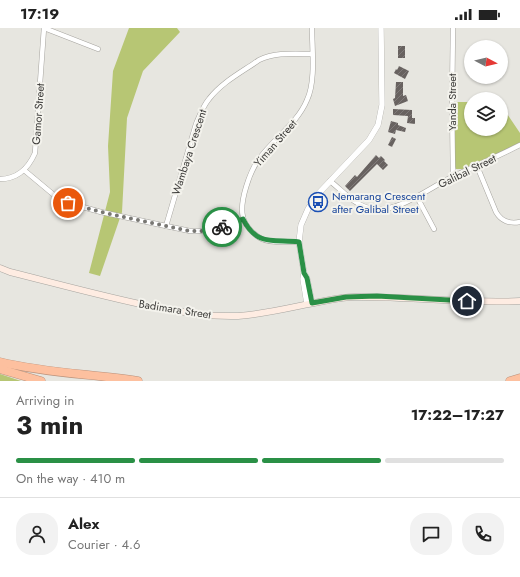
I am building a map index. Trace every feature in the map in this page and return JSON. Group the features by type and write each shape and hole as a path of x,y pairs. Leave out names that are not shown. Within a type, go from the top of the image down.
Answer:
{"highway":[{"path":"0,362 38,369 138,381"},
{"path":"0,369 41,381"},
{"path":"510,381 520,378"}],"main road":[{"name":"Badimara Street","path":"0,268 10,272 133,303 191,314 215,316 239,316 346,297 377,296 467,301 520,301"}],"street":[{"path":"44,28 98,49"},
{"name":"Gamor Street","path":"24,170 30,163 36,150 44,28"},
{"name":"Yiman Street","path":"243,219 242,208 244,194 250,175 256,163 297,118 307,102 312,83 312,28"},
{"path":"310,303 303,279 304,273 299,242 301,225 308,209 318,194 369,140 378,125 382,105 381,28"},
{"name":"Yanda Street","path":"453,28 453,177"},
{"name":"Wambaya Crescent","path":"166,226 196,124 203,108 212,96 225,83 264,57 280,54 312,54"},
{"name":"Galibal Street","path":"330,181 352,200 359,204 372,209 390,208 417,197 453,177 520,145"},
{"path":"478,166 498,216 508,222 520,222"},
{"path":"0,179 10,178 24,170 54,195 68,203 101,212 190,231 206,231 216,229 243,219 253,232 264,240 299,242"},
{"path":"417,197 434,229"}],"green space":[{"path":"129,28 177,28 180,32 143,71 127,118 122,212 100,276 89,273 110,192 108,146 113,71"},
{"path":"453,102 464,102 464,136 508,136 508,115 520,133 520,145 463,169 456,169 454,165"},
{"path":"0,374 21,381 0,381"}],"building":[{"path":"398,46 405,46 405,58 398,58"},
{"path":"399,66 409,71 405,79 394,73"},
{"path":"396,82 403,82 403,96 406,95 408,101 395,106 393,99 395,98"},
{"path":"393,109 412,110 412,118 415,118 415,124 407,123 408,116 393,115"},
{"path":"391,121 406,128 405,132 396,130 395,134 388,132"},
{"path":"392,137 396,139 392,147 388,145"},
{"path":"376,155 379,158 381,156 388,165 383,170 377,164 350,191 345,186 355,175 357,177"}],"way so far":[{"path":"68,203 101,212 190,231 198,232 222,227"}],"place":[{"name":"Nemarang Crescent after Galibal Street","path":"318,202"}],"route":[{"path":"222,227 243,219 253,232 264,240 299,242 304,273 307,278 312,303 346,297 377,296 467,301"}]}
